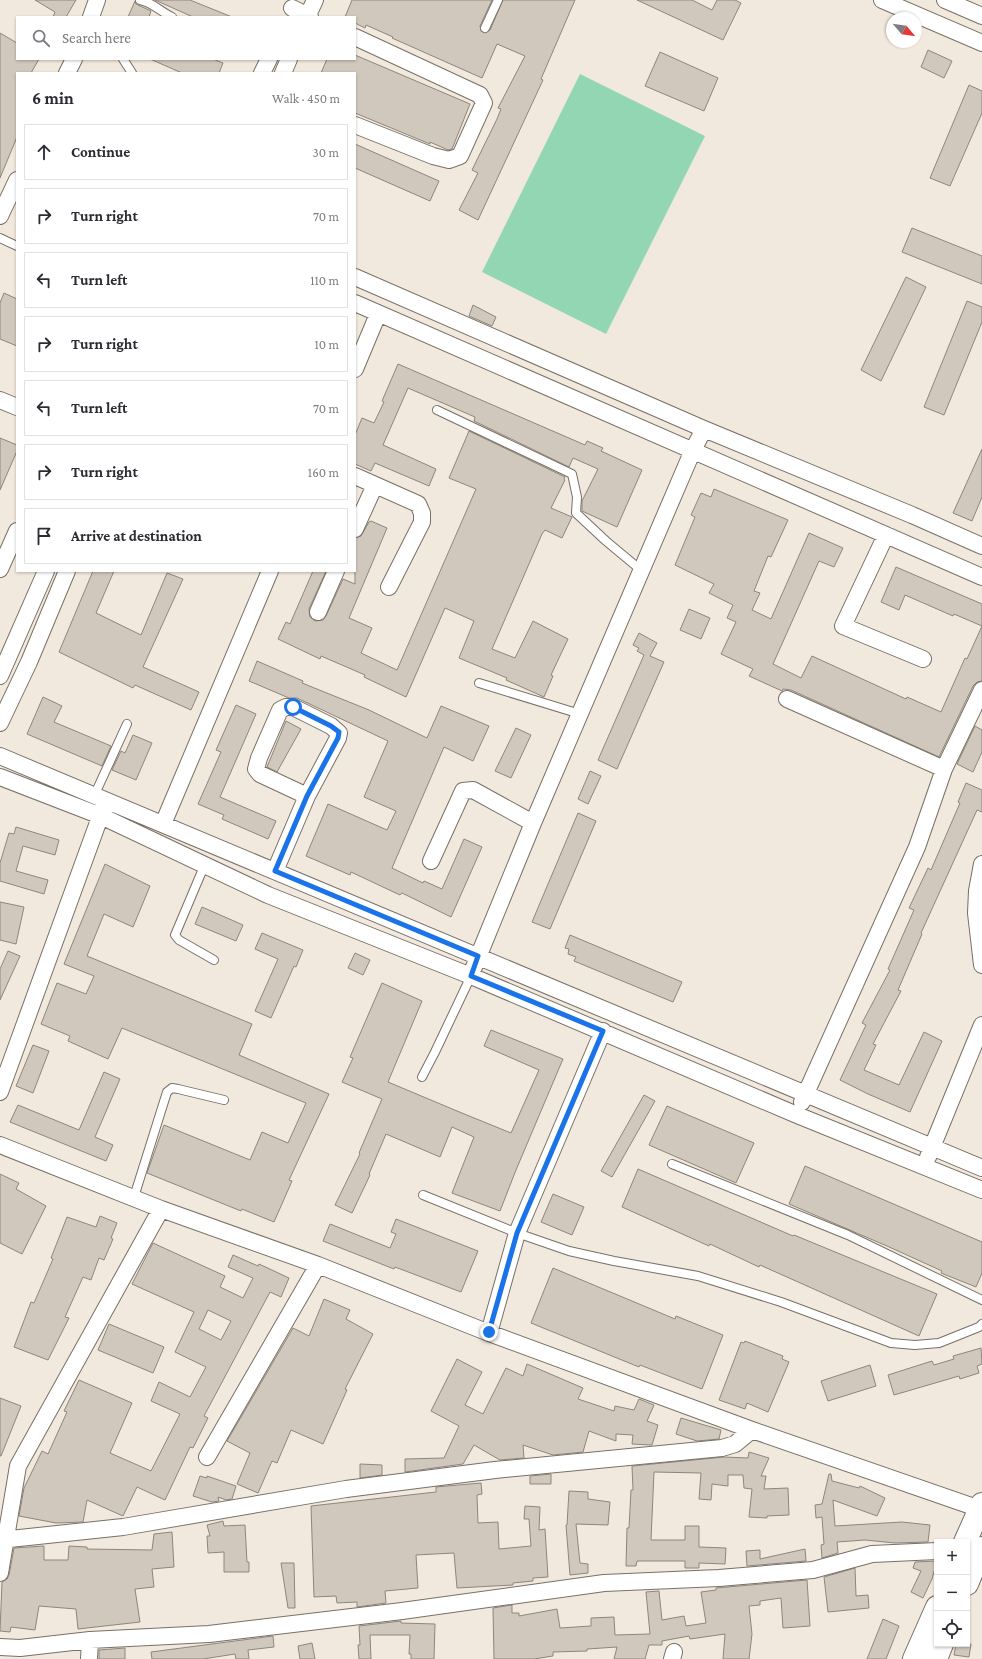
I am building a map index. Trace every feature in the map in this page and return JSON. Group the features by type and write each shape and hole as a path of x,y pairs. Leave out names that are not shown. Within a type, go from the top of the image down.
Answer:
{"main road":[{"path":"967,1539 981,1506"},
{"path":"970,1577 982,1548"},
{"path":"914,1659 935,1611"},
{"path":"936,1659 941,1647"}],"street":[{"path":"91,16 98,0"},
{"path":"308,16 315,0"},
{"path":"882,0 982,43"},
{"path":"945,0 982,16"},
{"path":"292,8 306,16"},
{"path":"356,38 480,95 484,103 460,156 449,160 433,156 356,125"},
{"path":"68,72 74,60"},
{"path":"262,72 268,60"},
{"path":"284,72 289,60"},
{"path":"0,216 16,182"},
{"path":"356,277 704,429 912,515 982,546"},
{"path":"356,303 982,577"},
{"path":"356,367 378,314"},
{"path":"0,400 16,407"},
{"path":"471,976 533,823 693,450 704,429"},
{"path":"356,476 418,504 422,513 422,522 389,587"},
{"path":"356,527 374,485"},
{"path":"0,569 16,533"},
{"path":"886,535 842,626 923,659"},
{"path":"0,676 6,650 45,572"},
{"path":"0,723 29,662 67,572"},
{"path":"163,824 270,572"},
{"path":"318,612 336,572"},
{"path":"797,1115 805,1094 916,847 944,769 982,690"},
{"path":"787,699 944,769"},
{"path":"275,871 307,796 338,738 339,732 331,726 293,707 286,707 280,710 258,758 256,769 260,774 307,796"},
{"path":"0,756 101,797 982,1168"},
{"path":"0,777 101,816 268,895 471,976 797,1115 982,1190"},
{"path":"431,861 463,791 473,790 533,823"},
{"path":"0,1092 101,816 101,797"},
{"path":"982,864 977,891 976,913 982,965"},
{"path":"925,1166 982,1025"},
{"path":"489,1332 517,1233 603,1031"},
{"path":"0,1145 161,1208 318,1265 489,1332 752,1430 981,1506"},
{"path":"0,1573 2,1540 18,1466 161,1208"},
{"path":"207,1457 318,1265"},
{"path":"2,1540 123,1527 346,1489 495,1470 722,1448 735,1444 752,1430"},
{"path":"0,1647 21,1654 90,1640 209,1634 402,1611 604,1583 719,1578 813,1570 872,1554 934,1551"},
{"path":"89,1659 90,1640"}],"lane":[{"path":"140,0 148,1 162,13 170,16"},
{"path":"486,28 498,0"},
{"path":"124,60 131,72"},
{"path":"0,238 16,246"},
{"path":"437,410 572,474 577,497 576,513 606,541 642,571"},
{"path":"479,683 580,714"},
{"path":"101,797 127,724"},
{"path":"205,864 175,936 178,940 214,960"},
{"path":"422,1077 471,976"},
{"path":"134,1197 166,1092 172,1088 224,1100"},
{"path":"672,1164 848,1235 982,1300"},
{"path":"423,1195 517,1233 569,1251 614,1261 698,1276 781,1302 891,1343 915,1345 939,1343 982,1324"}],"green space":[{"path":"580,74 705,136 606,334 482,272"}],"building":[{"path":"35,0 76,0 67,16 53,16 55,12"},
{"path":"155,0 190,0 230,16 191,16"},
{"path":"352,0 492,0 480,26 481,31 485,33 490,30 503,0 575,0 541,79 543,80 478,220 459,210 478,173 472,170 497,119 501,109 498,108 525,56 497,44 482,78 366,25 365,28 356,24 356,16 345,16"},
{"path":"637,0 692,0 712,10 717,0 735,0 741,3 723,40"},
{"path":"135,1 136,4 151,11 149,16 128,16"},
{"path":"0,33 16,42 16,60 38,60 32,72 16,72 16,139 0,178"},
{"path":"928,50 952,61 944,78 921,67"},
{"path":"660,52 718,78 704,111 645,86"},
{"path":"356,55 470,104 452,149 448,150 356,113 356,72 321,72 327,60 356,60"},
{"path":"152,60 216,60 223,63 219,72 180,72"},
{"path":"969,85 982,91 982,113 950,186 930,178"},
{"path":"356,144 439,181 430,201 356,168"},
{"path":"912,228 982,256 982,284 902,252"},
{"path":"906,277 926,287 881,381 861,370"},
{"path":"4,293 16,299 16,346 0,339 0,303"},
{"path":"967,301 982,307 982,322 944,415 924,407"},
{"path":"473,305 496,317 492,326 469,316"},
{"path":"398,364 585,445 587,441 603,448 601,451 642,470 617,527 582,511 582,501 598,469 573,458 569,467 474,421 475,417 408,388 383,445 436,469 429,486 375,463 371,471 356,464 356,433 362,418 374,423 384,402 382,401"},
{"path":"469,431 565,477 565,480 551,508 572,517 562,538 545,530 542,534 492,649 515,658 533,621 568,639 551,675 553,676 544,697 506,680 507,678 459,658 474,621 445,608 406,697 364,677 365,675 321,656 320,659 278,639 286,622 290,624 313,572 326,572 309,609 310,617 315,621 323,620 326,616 343,579 355,584 356,538 361,536 371,521 387,528 349,618 372,628 361,653 397,670 476,489 449,478"},
{"path":"0,438 16,445 16,453 0,490"},
{"path":"982,449 982,497 972,521 953,513"},
{"path":"714,489 788,520 771,557 768,556 754,591 760,593 752,610 771,619 809,533 843,548 834,567 819,561 773,664 801,678 812,656 906,699 907,697 941,712 965,658 967,659 982,626 982,681 977,682 973,686 939,757 791,690 783,689 782,691 749,676 753,669 721,654 736,622 727,618 733,605 709,593 714,584 675,565 695,517 691,515 701,493 711,497"},
{"path":"896,567 982,604 982,626 954,614 953,616 905,595 899,610 881,602"},
{"path":"93,572 114,572 96,613 141,635 167,573 183,579 143,667 199,692 191,710 135,685 133,688 59,652"},
{"path":"689,609 710,618 701,639 680,630"},
{"path":"639,633 657,643 650,656 664,662 617,769 598,760 644,655 637,651 639,648 633,645"},
{"path":"257,661 303,681 302,683 369,710 427,738 441,706 489,726 473,761 444,747 392,868 423,883 424,881 442,889 464,839 482,847 451,917 402,893 400,895 351,872 350,875 306,856 328,804 387,830 396,811 364,797 388,741 297,698 289,698 249,681"},
{"path":"43,697 62,706 54,722 111,746 102,766 27,734"},
{"path":"236,705 256,714 220,797 276,821 268,839 222,819 224,815 198,804 221,752 216,750"},
{"path":"286,721 301,729 277,772 267,767"},
{"path":"975,726 982,730 982,752 973,772 957,764"},
{"path":"516,728 531,735 511,778 495,771"},
{"path":"133,735 152,743 136,780 112,770 121,751 125,753"},
{"path":"590,771 601,776 588,804 578,799"},
{"path":"966,783 982,790 982,812 977,810 921,933 922,934 898,990 901,991 873,1044 876,1045 864,1070 899,1085 924,1032 942,1041 910,1112 840,1080 866,1025 862,1023 890,970 888,969 914,910 909,908 928,868 931,870 960,803 958,802"},
{"path":"578,813 596,821 550,929 532,922"},
{"path":"16,827 59,840 55,855 23,846 16,871 48,880 44,894 0,881 0,863 9,833 14,834"},
{"path":"105,864 150,886 133,927 104,914 87,956 252,1024 239,1055 329,1094 289,1180 292,1181 274,1222 242,1209 241,1211 147,1173 164,1125 250,1160 262,1132 288,1143 306,1103 122,1028 108,1059 68,1041 70,1036 41,1024 57,983 86,994 94,976 64,964"},
{"path":"0,902 24,907 16,944 0,940"},
{"path":"202,907 243,925 236,941 195,924"},
{"path":"262,933 303,950 296,967 294,966 271,1018 255,1011 278,959 255,949"},
{"path":"570,935 682,982 673,1002 574,961 576,957 568,954 569,949 565,948"},
{"path":"8,951 20,956 0,1000 0,969"},
{"path":"355,953 370,960 363,975 348,968"},
{"path":"382,983 422,1001 388,1082 457,1111 511,1133 539,1070 484,1046 491,1030 563,1059 500,1211 452,1193 474,1137 452,1127 440,1157 386,1134 369,1174 370,1175 352,1213 335,1205 360,1154 359,1153 382,1099 342,1082 353,1058 350,1057"},
{"path":"33,1045 49,1051 33,1093 16,1086"},
{"path":"104,1072 120,1079 95,1137 113,1145 106,1161 10,1122 18,1105 79,1130"},
{"path":"644,1095 655,1101 612,1177 601,1171"},
{"path":"667,1106 754,1143 736,1183 649,1145"},
{"path":"805,1166 982,1242 982,1273 976,1287 941,1273 942,1271 887,1246 789,1204"},
{"path":"638,1169 793,1236 794,1235 937,1294 919,1336 760,1265 759,1267 710,1244 709,1246 622,1207"},
{"path":"0,1174 19,1183 16,1189 46,1206 22,1254 0,1243"},
{"path":"553,1194 584,1207 572,1235 541,1222"},
{"path":"100,1216 117,1223 111,1238 113,1239 104,1260 99,1258 91,1280 83,1277 65,1317 69,1318 48,1360 14,1347 31,1302 34,1303 53,1259 51,1258 67,1217 96,1227"},
{"path":"396,1219 478,1251 461,1292 395,1267 394,1269 323,1241 330,1224 390,1248 396,1234 391,1232"},
{"path":"153,1243 225,1276 220,1287 243,1298 253,1278 228,1267 233,1255 258,1266 259,1264 289,1278 281,1297 270,1292 204,1416 208,1418 193,1448 190,1447 165,1500 137,1487 123,1516 87,1500 83,1522 56,1523 19,1516 24,1488 42,1451 48,1454 67,1412 64,1411 79,1380 132,1403 110,1453 151,1471 180,1414 151,1401 159,1382 190,1397 206,1367 175,1352 194,1312 132,1284","holes":["208,1310 231,1321 221,1340 199,1329"]},
{"path":"553,1268 675,1319 676,1316 723,1335 702,1389 640,1365 639,1367 531,1323"},
{"path":"324,1299 350,1310 346,1319 373,1334 345,1389 347,1390 323,1444 291,1430 277,1463 272,1461 258,1493 237,1484 250,1453 227,1441 293,1328 309,1336"},
{"path":"109,1324 164,1347 153,1373 98,1350"},
{"path":"745,1341 783,1356 782,1359 789,1362 768,1412 747,1403 745,1409 719,1400 741,1342 744,1343"},
{"path":"981,1348 982,1364 977,1366 979,1373 960,1379 959,1376 894,1395 888,1375 932,1361 934,1365 954,1359 953,1356"},
{"path":"457,1359 482,1372 465,1405 483,1414 506,1368 523,1376 527,1364 583,1388 578,1399 614,1411 615,1406 634,1410 639,1399 654,1405 647,1421 658,1425 652,1445 632,1444 633,1435 616,1434 616,1441 589,1431 583,1452 553,1455 523,1445 524,1458 500,1460 474,1445 463,1464 405,1472 405,1459 444,1458 459,1426 431,1411"},
{"path":"870,1365 876,1386 828,1401 821,1381"},
{"path":"0,1398 21,1406 1,1456 0,1456"},
{"path":"681,1418 721,1430 719,1439 697,1441 676,1434"},
{"path":"749,1452 769,1458 761,1476 766,1476 764,1489 788,1488 789,1515 767,1516 767,1518 749,1517 752,1489 744,1488 743,1475 728,1475 728,1486 712,1484 711,1500 699,1499 701,1473 654,1472 651,1540 685,1540 685,1526 699,1526 699,1547 726,1548 725,1564 699,1563 699,1568 685,1568 685,1561 637,1561 636,1566 626,1566 627,1528 629,1528 631,1490 633,1490 632,1466 724,1457 748,1458"},
{"path":"360,1464 382,1465 382,1475 360,1478"},
{"path":"551,1474 551,1484 530,1484 530,1476"},
{"path":"829,1474 831,1474 832,1481 859,1488 860,1486 885,1498 877,1516 833,1500 835,1526 902,1522 930,1525 928,1542 895,1543 865,1540 837,1542 838,1553 822,1558 821,1545 824,1544 822,1517 816,1518 815,1505 822,1504"},
{"path":"200,1476 207,1478 207,1476 236,1486 232,1499 226,1500 218,1497 219,1501 212,1502 193,1496"},
{"path":"481,1483 482,1494 477,1495 478,1523 498,1522 499,1549 531,1546 529,1519 524,1519 525,1506 540,1507 539,1530 545,1529 548,1577 533,1578 533,1581 513,1583 513,1585 457,1588 454,1553 416,1555 418,1588 385,1591 386,1603 357,1607 357,1602 337,1603 336,1596 314,1597 311,1506 436,1492 436,1487"},
{"path":"569,1491 588,1492 588,1499 610,1502 608,1525 576,1524 580,1563 588,1564 588,1573 570,1575 566,1525"},
{"path":"223,1521 224,1526 245,1525 249,1572 224,1572 224,1552 208,1553 207,1536 210,1536 207,1525"},
{"path":"172,1532 174,1567 152,1569 154,1587 135,1589 140,1622 78,1629 76,1609 39,1606 35,1630 11,1627 10,1632 0,1631 2,1582 7,1579 9,1575 14,1548 44,1546 44,1560 68,1560 69,1546 87,1547 87,1549 152,1550 154,1534"},
{"path":"805,1549 806,1561 747,1566 746,1551 760,1550 760,1559"},
{"path":"934,1561 932,1579 923,1598 911,1592 921,1571 913,1568 915,1562"},
{"path":"281,1563 294,1563 295,1608 288,1608"},
{"path":"855,1568 856,1596 868,1595 869,1608 828,1612 824,1577"},
{"path":"807,1580 810,1626 783,1628 781,1598 760,1601 760,1605 749,1606 752,1634 749,1659 723,1659 725,1634 690,1639 689,1636 662,1641 662,1645 649,1645 645,1659 614,1659 617,1647 587,1649 587,1651 553,1652 553,1656 534,1659 494,1659 493,1608 512,1605 512,1613 519,1613 519,1616 557,1609 560,1628 591,1626 591,1618 614,1617 615,1635 650,1634 646,1592 659,1591 662,1620 684,1616 686,1626 706,1623 701,1592 716,1590 716,1588"},
{"path":"883,1619 899,1626 886,1659 867,1659"},
{"path":"401,1621 401,1623 435,1624 434,1659 411,1659 411,1654 409,1654 410,1635 370,1635 371,1659 359,1659 359,1626"},
{"path":"273,1636 274,1647 248,1650 249,1659 236,1659 235,1654 203,1659 152,1659 151,1652"},
{"path":"312,1643 315,1659 300,1659 298,1646"},
{"path":"971,1644 969,1657 954,1655 955,1647 970,1647"},
{"path":"125,1648 125,1659 99,1659 99,1650"}],"route":[{"path":"293,707 331,726 339,732 338,738 307,796 275,871 478,956 471,976 603,1031 517,1233 489,1332"}]}
